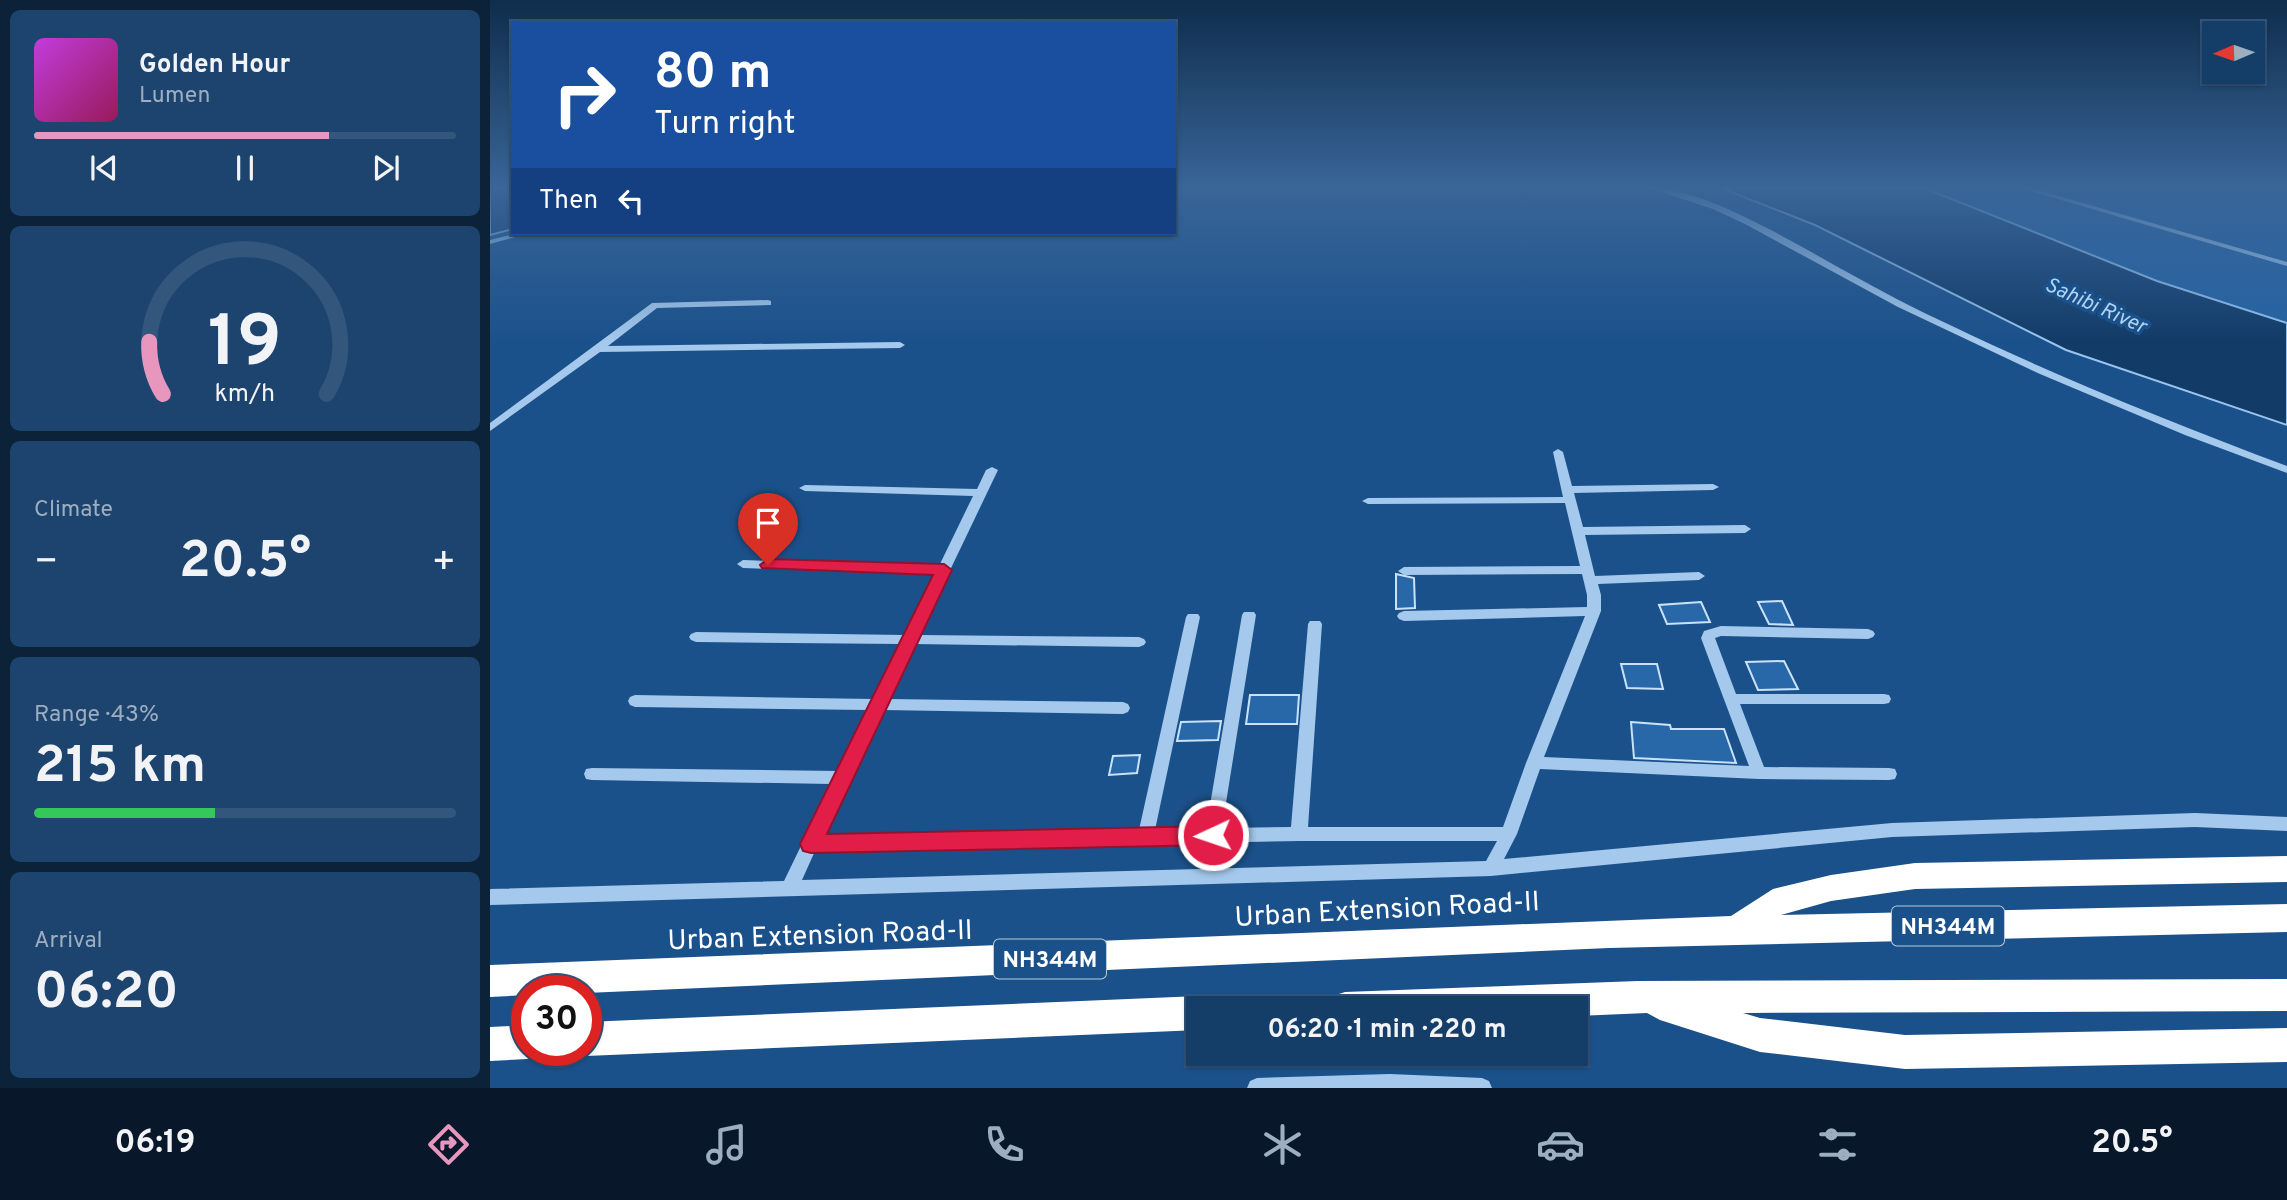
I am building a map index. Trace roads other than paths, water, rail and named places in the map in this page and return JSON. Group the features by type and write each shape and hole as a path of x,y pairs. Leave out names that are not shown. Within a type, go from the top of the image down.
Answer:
{"highway":[{"path":"1736,930 1773,903 1831,888 1916,876 2287,869"},
{"name":"Urban Extension Road-II","path":"490,981 1736,930 2287,918"},
{"path":"1588,999 2287,995"},
{"path":"1638,997 1760,1035 1905,1052 2287,1045"},
{"path":"602,1039 1186,1014"},
{"path":"490,1044 511,1043"}],"street":[{"path":"1776,239 1900,305 2041,369 2181,430 2287,470"},
{"path":"2199,239 2287,264"},
{"path":"490,428 655,306 768,303"},
{"path":"598,349 900,345"},
{"path":"1491,868 1509,834 1594,611 1589,575 1558,452"},
{"path":"789,888 992,470"},
{"path":"1368,501 1568,495 1713,487"},
{"path":"804,488 981,494"},
{"path":"1577,531 1745,529"},
{"path":"743,564 944,570"},
{"path":"1404,571 1699,576"},
{"path":"1404,615 1594,611"},
{"path":"1213,835 1250,615"},
{"path":"1145,839 1193,617"},
{"path":"1299,834 1315,624"},
{"path":"1759,773 1708,638 1714,632 1868,634"},
{"path":"696,637 911,637 1139,642"},
{"path":"1731,699 1884,699"},
{"path":"635,701 1123,708"},
{"path":"1534,763 1759,773 1889,774"},
{"path":"592,774 843,778"},
{"path":"490,897 1491,868 1892,830 2195,820 2287,824"},
{"path":"811,844 1145,839 1213,835 1509,834"},
{"path":"1257,1088 1482,1088"}],"water":[{"name":"Sahibi River","path":"1843,239 2051,239 2157,281 2287,323 2287,425 2066,350"}]}
